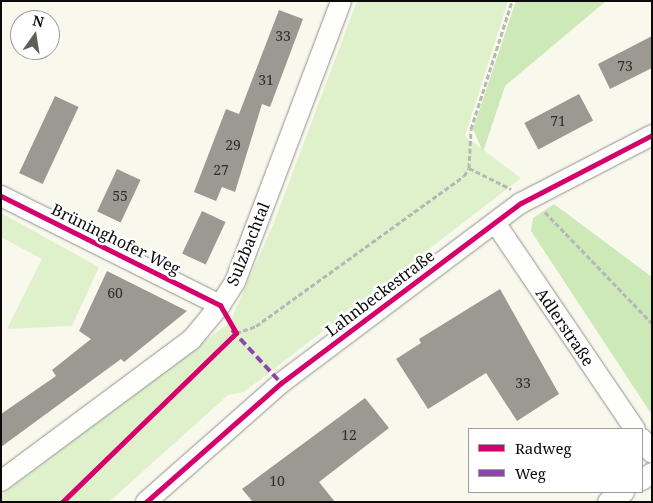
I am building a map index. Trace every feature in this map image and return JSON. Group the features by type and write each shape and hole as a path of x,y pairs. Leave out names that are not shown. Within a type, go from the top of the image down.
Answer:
{"street":[{"name":"Sulzbachtal","path":"1,481 192,339 220,306 235,282 341,1"},
{"name":"Lahnbeckestraße","path":"146,502 281,383 526,200 652,135"},
{"name":"Brüninghofer Weg","path":"1,196 220,306"},
{"name":"Adlerstraße","path":"496,224 634,428"},
{"path":"643,440 652,453"},
{"path":"608,502 622,493"}],"path":[{"path":"236,333 256,326 459,180 469,168 470,129 512,1"},
{"path":"469,168 503,182 526,200 652,323"}],"green space":[{"path":"357,1 508,1 465,136 521,178 244,392 228,395 109,502 1,502 1,495 230,322 273,225"},
{"path":"516,1 606,1 505,86 483,152 473,129"},
{"path":"554,204 652,277 652,415 531,231 533,218"},
{"path":"1,213 99,267 72,326 7,329 42,259 1,237"}],"building":[{"path":"279,10 303,19 270,107 262,104 235,192 222,187 216,201 194,192 226,109 239,114"},
{"path":"652,36 652,68 610,89 598,64"},
{"path":"579,94 593,120 538,150 524,123"},
{"path":"55,96 79,107 43,184 19,173"},
{"path":"117,169 141,180 121,223 97,212"},
{"path":"202,211 226,222 206,265 182,254"},
{"path":"107,271 187,311 124,362 121,359 1,447 1,414 56,376 52,370 91,339 79,331"},
{"path":"500,289 559,394 517,421 486,373 428,409 396,359 421,343 419,339"},
{"path":"365,398 389,428 319,482 335,502 253,502 242,489"}],"marked path":[{"path":"232,330 281,383"}],"cycle path":[{"path":"146,502 281,383 521,203 652,135"},
{"path":"1,196 220,305 236,333 62,502"}]}
